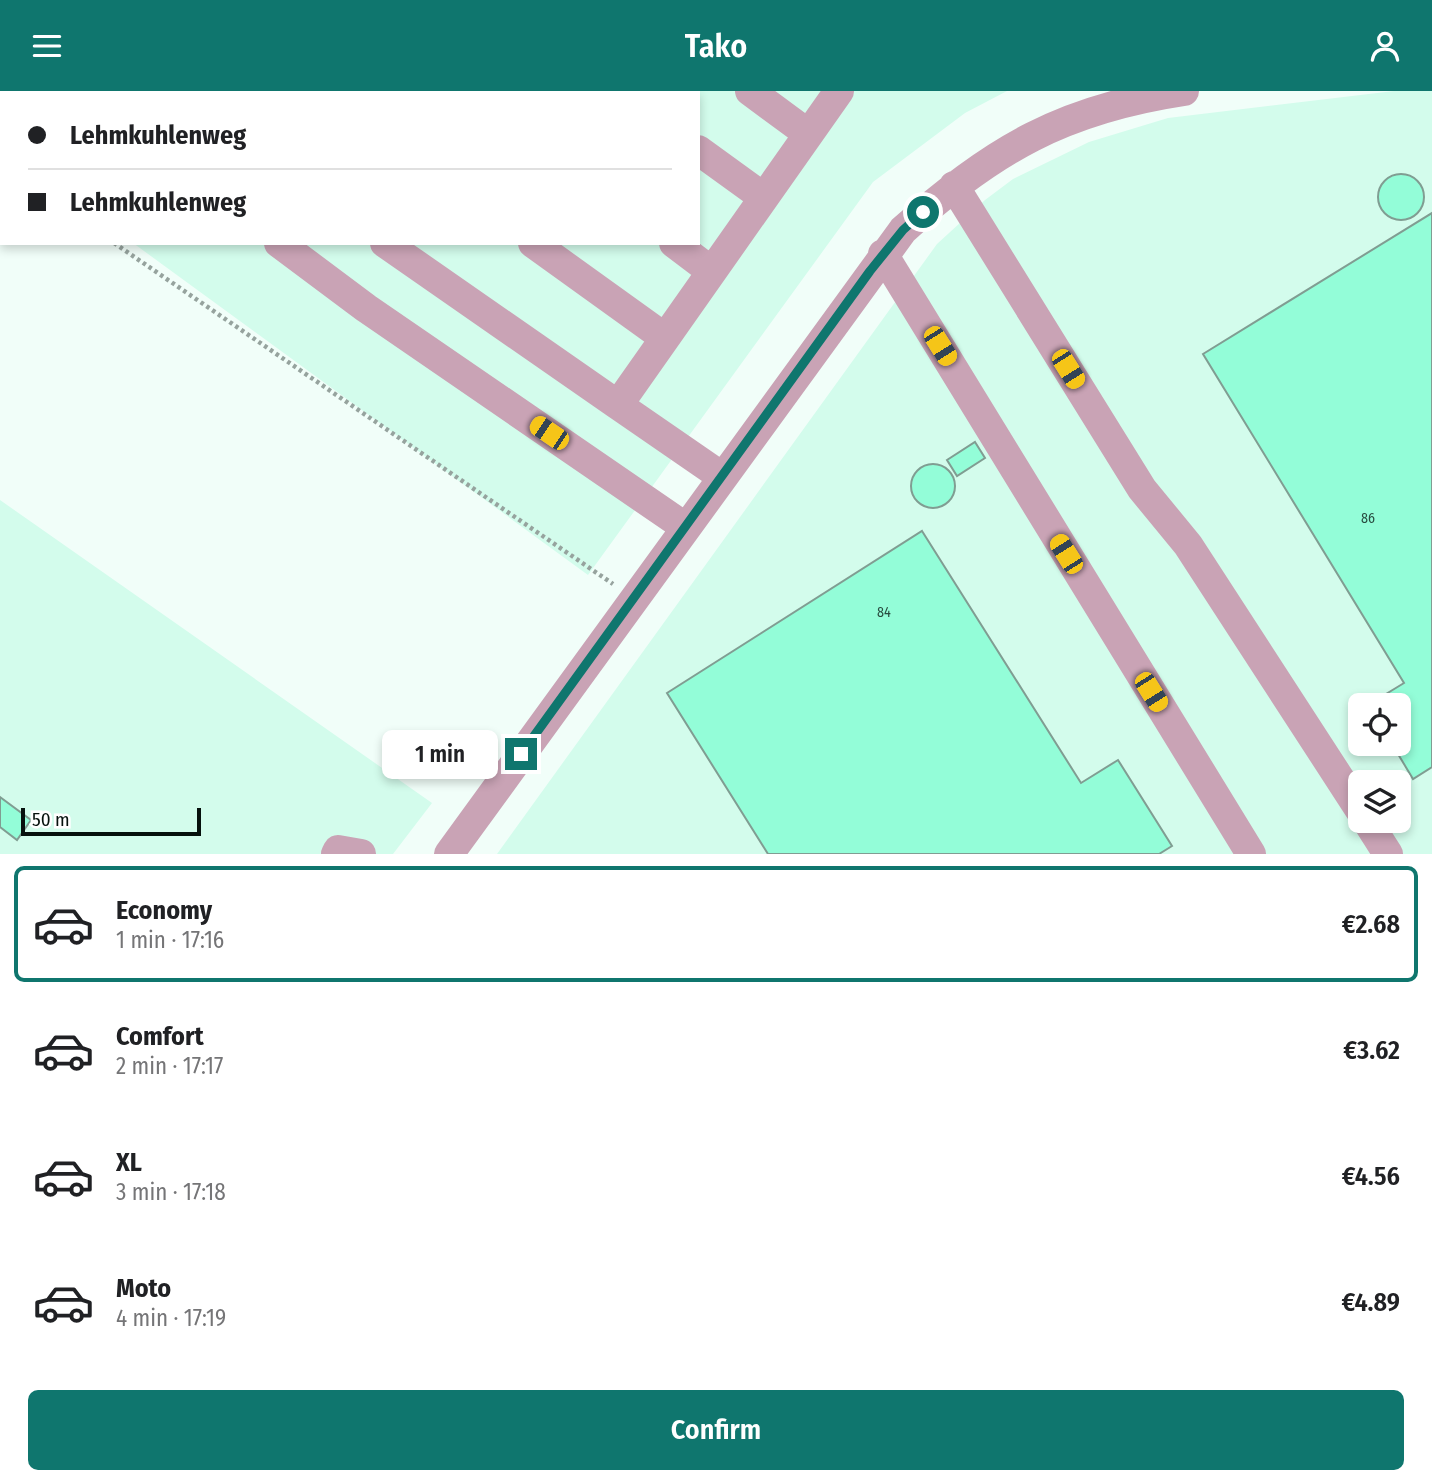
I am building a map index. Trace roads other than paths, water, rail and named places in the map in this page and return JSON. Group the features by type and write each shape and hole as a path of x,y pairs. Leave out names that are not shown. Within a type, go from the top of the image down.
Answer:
{"street":[{"path":"750,91 807,133"},
{"path":"618,405 839,91"},
{"path":"449,854 721,476 903,230 987,160 1065,119 1143,96 1183,91"},
{"path":"700,151 763,197"},
{"path":"954,186 1142,489 1188,545 1348,792"},
{"path":"282,245 366,308 685,527"},
{"path":"388,245 721,476"},
{"path":"536,245 665,338"},
{"path":"677,245 711,271"},
{"path":"883,254 1251,854"},
{"path":"1375,833 1388,854"},
{"path":"336,854 338,850 361,854"}]}
